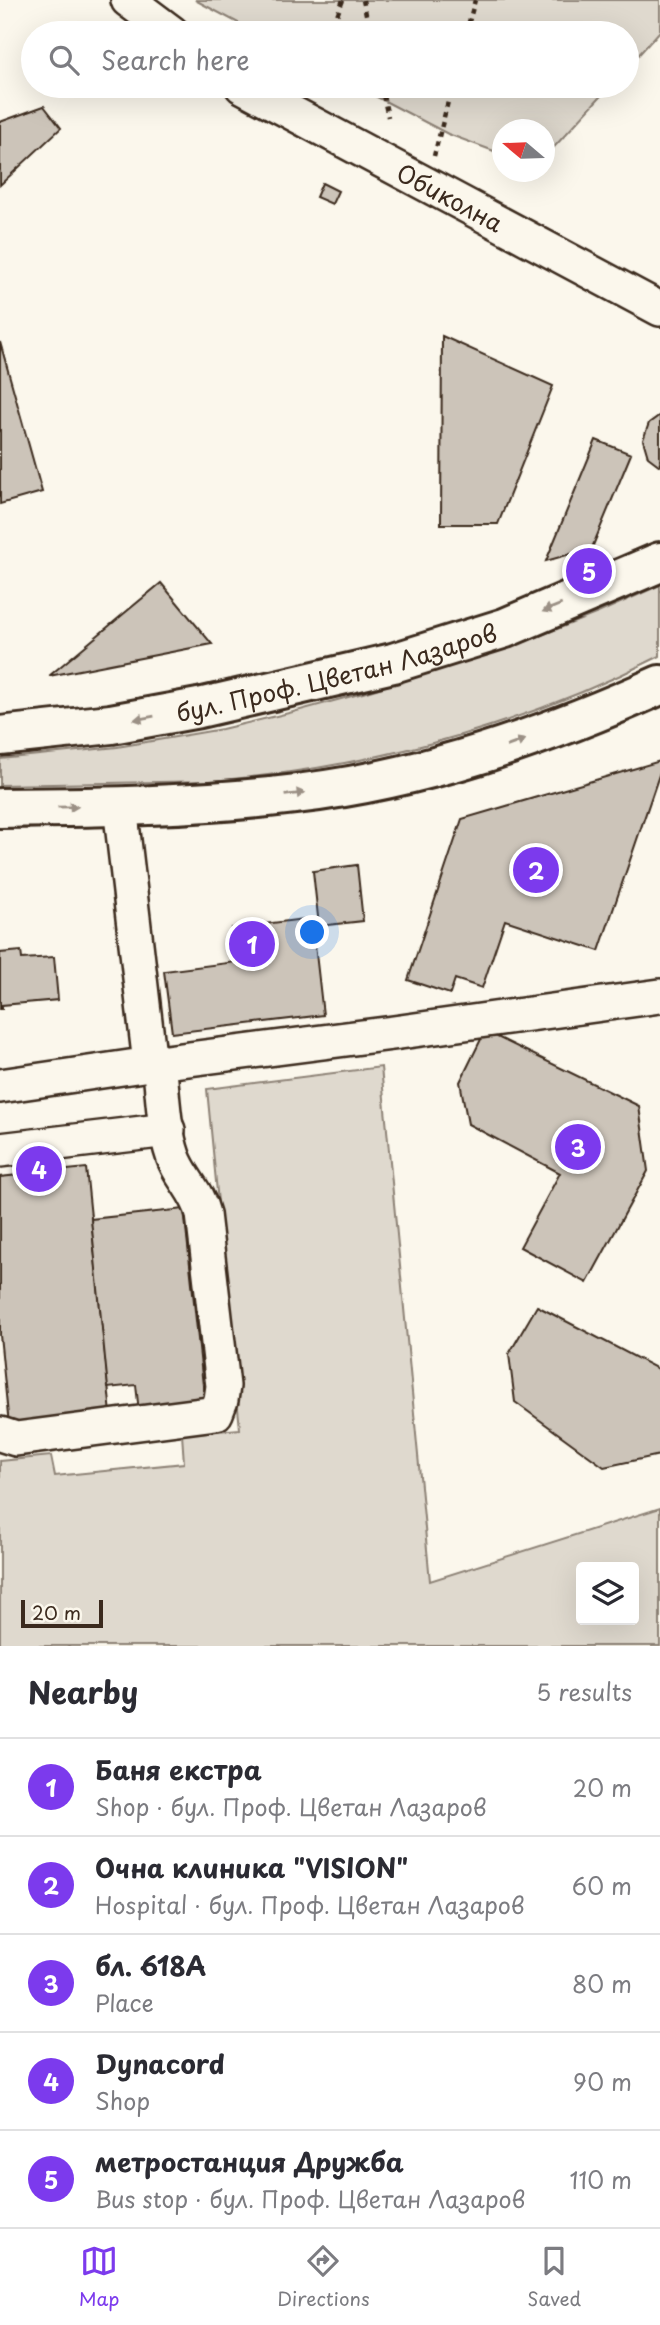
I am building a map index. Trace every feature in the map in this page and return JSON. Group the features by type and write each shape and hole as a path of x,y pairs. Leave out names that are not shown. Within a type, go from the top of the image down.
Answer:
{"main road":[{"name":"бул. Проф. Цветан Лазаров","path":"0,736 111,724 199,708 393,663 505,628 660,562"},
{"path":"0,808 219,802 298,794 439,767 509,746 660,685"}],"street":[{"path":"128,0 156,21"},
{"name":"Обиколна","path":"264,98 660,309"},
{"path":"0,1434 16,1439 216,1413 221,1400 223,1386 203,1214 200,1202 173,1157 154,1064 120,806"},
{"path":"0,1086 660,996"},
{"path":"0,1150 168,1130"}],"path":[{"path":"335,21 343,0"},
{"path":"363,0 367,21"},
{"path":"469,21 475,0"},
{"path":"384,98 388,117"},
{"path":"433,161 449,98"}],"shaded area":[{"path":"195,0 660,0 660,31 639,55 639,21 234,21"},
{"path":"379,98 599,98 555,146 555,119 492,119 492,150 448,134"},
{"path":"660,585 660,656 553,704 442,740 328,766 212,781 0,785 0,759 117,747 222,729 293,712 511,647"},
{"path":"381,1067 430,1581 660,1508 660,1646 0,1646 0,1461 51,1456 55,1476 184,1463 182,1434 240,1429 207,1089"}],"building":[{"path":"44,106 61,128 0,185 0,122"},
{"path":"322,183 338,191 332,204 316,197"},
{"path":"442,336 553,386 498,524 441,524"},
{"path":"0,342 42,492 0,504"},
{"path":"660,415 660,466 648,457 643,440 649,423"},
{"path":"596,440 631,454 592,548 546,561"},
{"path":"161,583 212,644 49,676 121,616"},
{"path":"660,761 660,772 599,951 505,920 482,988 455,979 450,994 408,980 462,819"},
{"path":"357,865 363,921 319,926 313,871"},
{"path":"312,918 323,1015 172,1033 164,971 236,962 232,928"},
{"path":"21,951 22,959 54,957 58,1000 2,1005 0,1009 0,953"},
{"path":"485,1031 639,1106 648,1171 587,1283 520,1247 560,1173 468,1124 460,1082"},
{"path":"86,1168 111,1414 9,1425 0,1335 0,1177"},
{"path":"184,1209 205,1404 139,1412 136,1385 108,1388 91,1219"},
{"path":"537,1306 660,1370 660,1455 604,1467 515,1402 509,1354"}],"place":[{"name":"метростанция Дружба","path":"589,571"},
{"name":"Очна клиника \"VISION\"","path":"536,870"},
{"name":"Баня екстра","path":"252,944"},
{"name":"бл. 618А","path":"578,1147"},
{"name":"Dynacord","path":"39,1169"}]}
